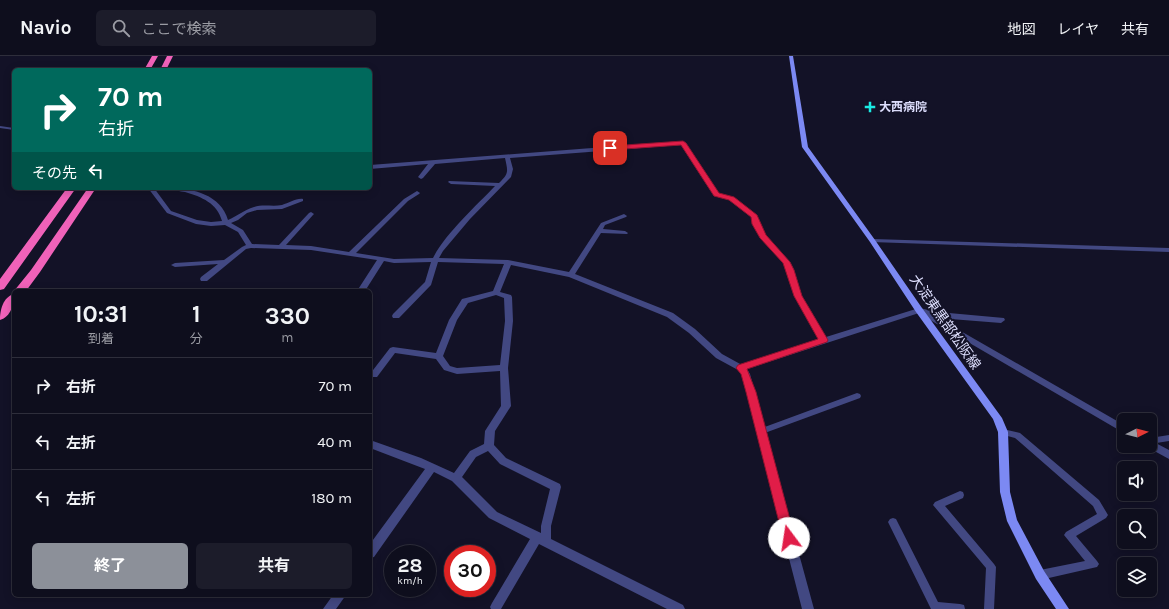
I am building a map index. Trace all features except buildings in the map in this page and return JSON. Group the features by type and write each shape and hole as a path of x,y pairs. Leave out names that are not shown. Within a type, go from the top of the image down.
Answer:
{"highway":[{"path":"148,68 154,56"},
{"path":"164,68 170,56"},
{"path":"0,287 71,190"},
{"path":"22,289 35,272 91,190"},
{"path":"0,316 12,301"}],"main road":[{"name":"大淀東黒部松阪線","path":"791,56 805,147 873,241 919,310 997,418 1003,432 1005,492 1012,521 1040,575 1063,609"}],"street":[{"path":"372,167 683,143 716,195 731,199 754,216 756,224 763,236 786,262 798,296 824,340"},
{"path":"396,316 428,283 435,260 440,250 468,218 509,176 510,169 507,156"},
{"path":"421,177 433,162"},
{"path":"451,182 500,185"},
{"path":"152,190 169,212 196,222 211,224 226,223 236,219 245,212 256,208 282,207 301,200"},
{"path":"181,190 194,193 216,202 224,215 226,223 241,231 250,246"},
{"path":"351,254 406,200 417,193"},
{"path":"281,247 311,214"},
{"path":"571,275 603,224 624,216"},
{"path":"599,231 625,233"},
{"path":"873,241 1169,250"},
{"path":"204,278 244,248 250,246 311,248 394,261 435,260 508,262 571,275 670,315 692,331 719,356 741,368 746,374 808,609"},
{"path":"362,289 380,260"},
{"path":"176,265 225,262"},
{"path":"496,293 508,262"},
{"path":"439,356 454,320 465,301 496,293 508,297 509,321 504,368 506,406 490,431 489,446 503,460 556,487 542,539 496,607"},
{"path":"919,310 1117,425"},
{"path":"741,368 919,310 938,315 1001,320"},
{"path":"372,375 392,350 439,356 447,368 457,371 504,368"},
{"path":"372,445 432,467 456,478 494,515 680,609"},
{"path":"456,478 473,454 489,446"},
{"path":"1157,447 1169,455"},
{"path":"372,550 432,467"},
{"path":"329,609 338,597"}],"lane":[{"path":"0,127 12,129"},
{"path":"762,431 856,396"},
{"path":"1003,432 1017,435 1096,503 1103,515 1069,535 1094,564 1040,575"},
{"path":"1157,441 1169,438"},
{"path":"960,495 938,505 991,567 989,609"},
{"path":"893,522 935,608 960,609"}],"place":[{"name":"大西病院","path":"870,107"}],"route":[{"path":"610,148 683,143 716,195 731,199 754,216 756,224 763,236 786,262 798,296 824,340 741,368 746,374 789,538"}]}
